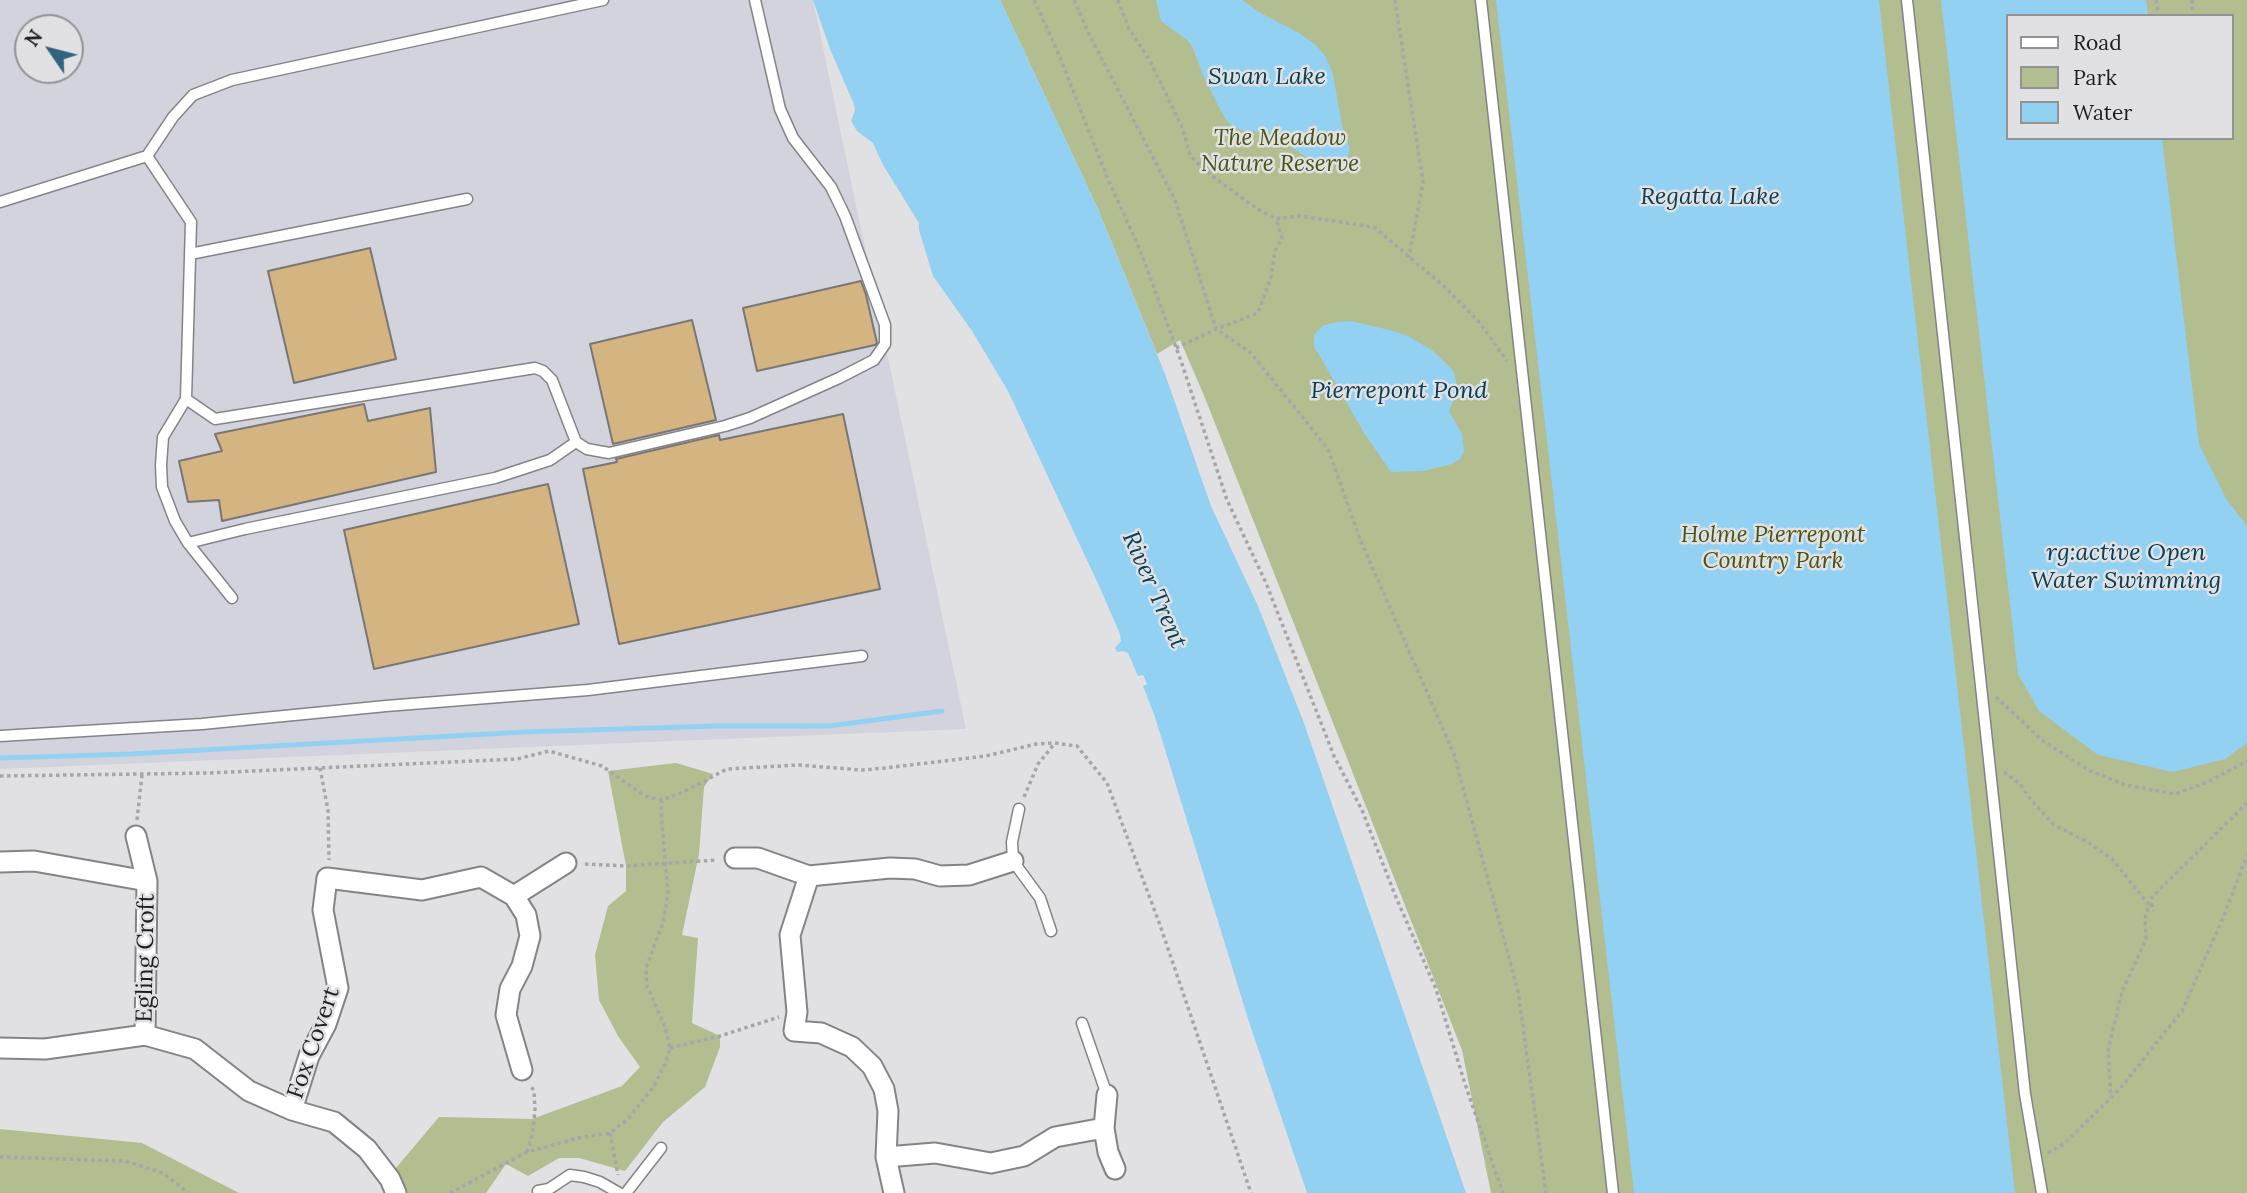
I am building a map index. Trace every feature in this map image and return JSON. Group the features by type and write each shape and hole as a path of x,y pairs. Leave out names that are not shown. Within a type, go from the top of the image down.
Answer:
{"street":[{"name":"Egling Croft","path":"136,836 147,881 145,1035"},
{"path":"735,858 758,858 809,876 890,868 915,869 940,876 969,875 1013,862"},
{"name":"Egling Croft","path":"0,862 34,861 147,881"},
{"path":"514,896 566,863"},
{"path":"809,876 790,935 796,1021 852,1047 872,1066 884,1089 888,1111 886,1157 894,1193"},
{"path":"327,878 422,890 481,877 514,896 526,915 530,936 522,966 510,989 506,1015 522,1070"},
{"name":"Fox Covert","path":"292,1110 309,1056 326,1024 338,988 323,910 327,878"},
{"path":"0,1048 45,1049 145,1035 195,1049 248,1091 292,1110 334,1122 367,1149 390,1179 397,1193"},
{"path":"1107,1095 1104,1128 1108,1152 1115,1169"},
{"path":"886,1157 935,1153 991,1163 1024,1156 1055,1137 1104,1128"}],"lane":[{"path":"0,202 147,156 173,117 193,95 232,80 603,0"},
{"path":"186,398 215,419 535,368 543,371 552,380 576,442 587,449 609,453 750,418 874,360 885,344 884,326 845,216 831,187 793,138 780,109 755,0"},
{"path":"1481,0 1613,1193"},
{"path":"1907,0 2025,1094 2042,1193"},
{"path":"147,156 191,222 186,398 163,438 162,487 175,521 188,543 232,598"},
{"path":"190,254 467,200"},
{"path":"188,543 505,475 550,460 576,442"},
{"path":"0,736 202,724 386,706 588,691 862,656"},
{"path":"1019,809 1012,842 1013,862 1040,898 1051,931"},
{"path":"1082,1023 1107,1095"},
{"path":"626,1193 661,1148"},
{"path":"538,1191 549,1189 570,1175 600,1182 619,1193"}],"path":[{"path":"1034,0 1140,250 1227,500 1266,583 1334,755 1362,810 1436,989 1503,1193"},
{"path":"1074,0 1175,201 1216,329 1251,353 1328,449 1360,539 1454,754 1518,991 1546,1193"},
{"path":"1118,0 1129,29 1149,59 1183,129 1191,155 1204,170 1256,208 1276,219 1299,216 1374,227 1446,288 1479,322 1508,363"},
{"path":"1395,0 1423,182 1409,258"},
{"path":"1176,348 1258,313 1271,277 1275,251 1282,238 1276,219"},
{"path":"1982,684 2042,740 2090,771 2126,785 2175,794 2208,782 2247,761"},
{"path":"1019,809 1038,764 1055,743"},
{"path":"0,776 320,768 517,759 549,751 602,766 645,796 662,800 727,769 798,765 862,770 986,755 1036,744 1077,746 1107,783 1160,925 1251,1193"},
{"path":"1990,763 2021,784 2054,825 2086,841 2113,860 2154,911"},
{"path":"320,768 328,810 330,847 327,878"},
{"path":"136,836 142,774"},
{"path":"450,1193 527,1152 578,1138 610,1133 629,1118 654,1086 666,1064 670,1048 665,1027 647,986 646,968 663,923 668,893 662,800"},
{"path":"2111,1098 2108,1050 2122,992 2146,939 2145,918 2152,897 2247,803"},
{"path":"2037,1158 2065,1143 2111,1098 2182,1011 2247,855"},
{"path":"566,863 626,866 735,858"},
{"path":"670,1048 720,1035 796,1021"},
{"path":"522,1070 534,1091 533,1132 527,1152"},
{"path":"610,1133 618,1178"},
{"path":"0,1157 125,1161 163,1173 188,1193"}],"shaded area":[{"path":"0,0 813,0 966,729 0,769"}],"green space":[{"name":"Holme Pierrepont Country Park","path":"1000,0 2247,0 2247,1193 1491,1193 1462,1050 1205,398 1180,340 1157,354 1098,209"},
{"path":"676,763 713,774 704,787 699,854 682,935 698,938 692,1023 720,1036 720,1047 705,1087 663,1122 625,1171 579,1158 559,1158 528,1176 506,1164 486,1193 408,1193 396,1168 439,1117 532,1119 622,1086 640,1067 618,1036 599,1000 595,955 608,906 626,891 626,866 608,771"},
{"path":"0,1129 142,1143 239,1193 0,1193"}],"water":[{"name":"River Trent","path":"813,0 1000,0 1098,209 1165,374 1211,506 1258,606 1304,723 1466,1193 1307,1193 1249,1022 1155,717 1143,686 1147,684 1143,675 1138,676 1128,653 1117,652 1115,648 1121,641 1120,634 1008,391 972,331 933,276 919,223 883,165 873,143 857,131 851,121 855,110 853,102"},
{"name":"Swan Lake","path":"1156,0 1242,0 1316,45 1326,57 1333,74 1342,126 1350,149 1347,159 1315,163 1277,133 1245,131 1233,127 1220,109 1192,46 1161,21"},
{"name":"Regatta Lake","path":"1496,0 1879,0 2015,1193 1634,1193"},
{"name":"rg:active Open Water Swimming","path":"1941,0 2146,0 2148,14 2006,14 2006,140 2162,140 2199,444 2227,500 2247,526 2247,743 2225,759 2173,772 2098,755 2039,711 2018,674"},
{"name":"Pierrepont Pond","path":"1350,321 1408,336 1432,350 1450,367 1457,386 1449,411 1462,434 1464,451 1460,459 1452,464 1423,471 1391,472 1364,433 1314,346 1314,335 1322,326"}],"building":[{"path":"370,248 396,359 294,383 268,271"},
{"path":"861,281 877,343 875,345 757,371 743,308"},
{"path":"692,320 716,420 613,444 590,344"},
{"path":"364,404 368,421 430,408 436,472 222,521 219,500 188,502 179,461 222,451 215,434"},
{"path":"843,414 880,589 619,644 583,469 719,435 720,440"},
{"path":"548,484 579,624 374,669 344,530"}],"waterway":[{"path":"0,758 130,754 524,732 716,726 829,726 942,711"}],"park label":[{"name":"The Meadow Nature Reserve","path":"1280,151"}]}
